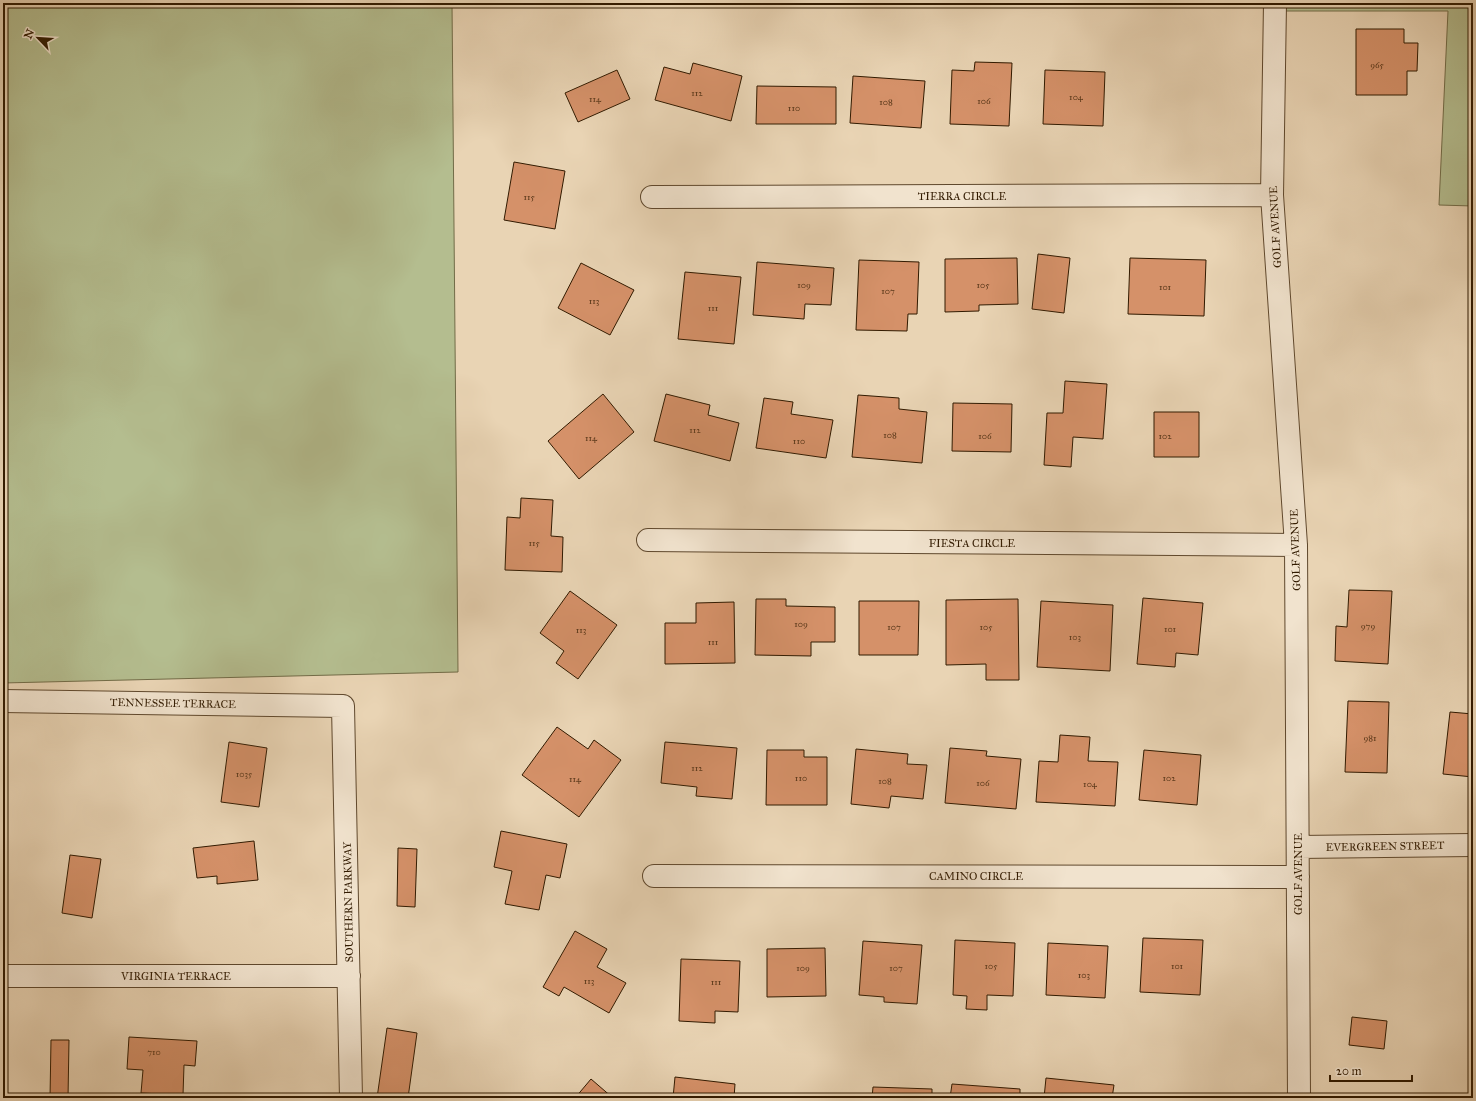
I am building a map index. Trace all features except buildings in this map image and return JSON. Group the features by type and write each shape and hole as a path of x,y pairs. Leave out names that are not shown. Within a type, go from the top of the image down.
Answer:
{"street":[{"name":"GOLF AVENUE","path":"1275,3 1272,195 1296,546 1299,1098"},
{"name":"TIERRA CIRCLE","path":"652,198 1272,195"},
{"name":"FIESTA CIRCLE","path":"648,540 1296,546"},
{"name":"TENNESSEE TERRACE","path":"3,701 343,706"},
{"name":"SOUTHERN PARKWAY","path":"343,706 351,1098"},
{"name":"EVERGREEN STREET","path":"1298,847 1473,844"},
{"name":"CAMINO CIRCLE","path":"654,876 1298,877"},
{"name":"VIRGINIA TERRACE","path":"3,976 349,976"}],"green space":[{"path":"3,3 452,3 458,672 3,683"},
{"path":"1275,3 1473,3 1473,206 1439,205 1448,11 1275,11"}]}
